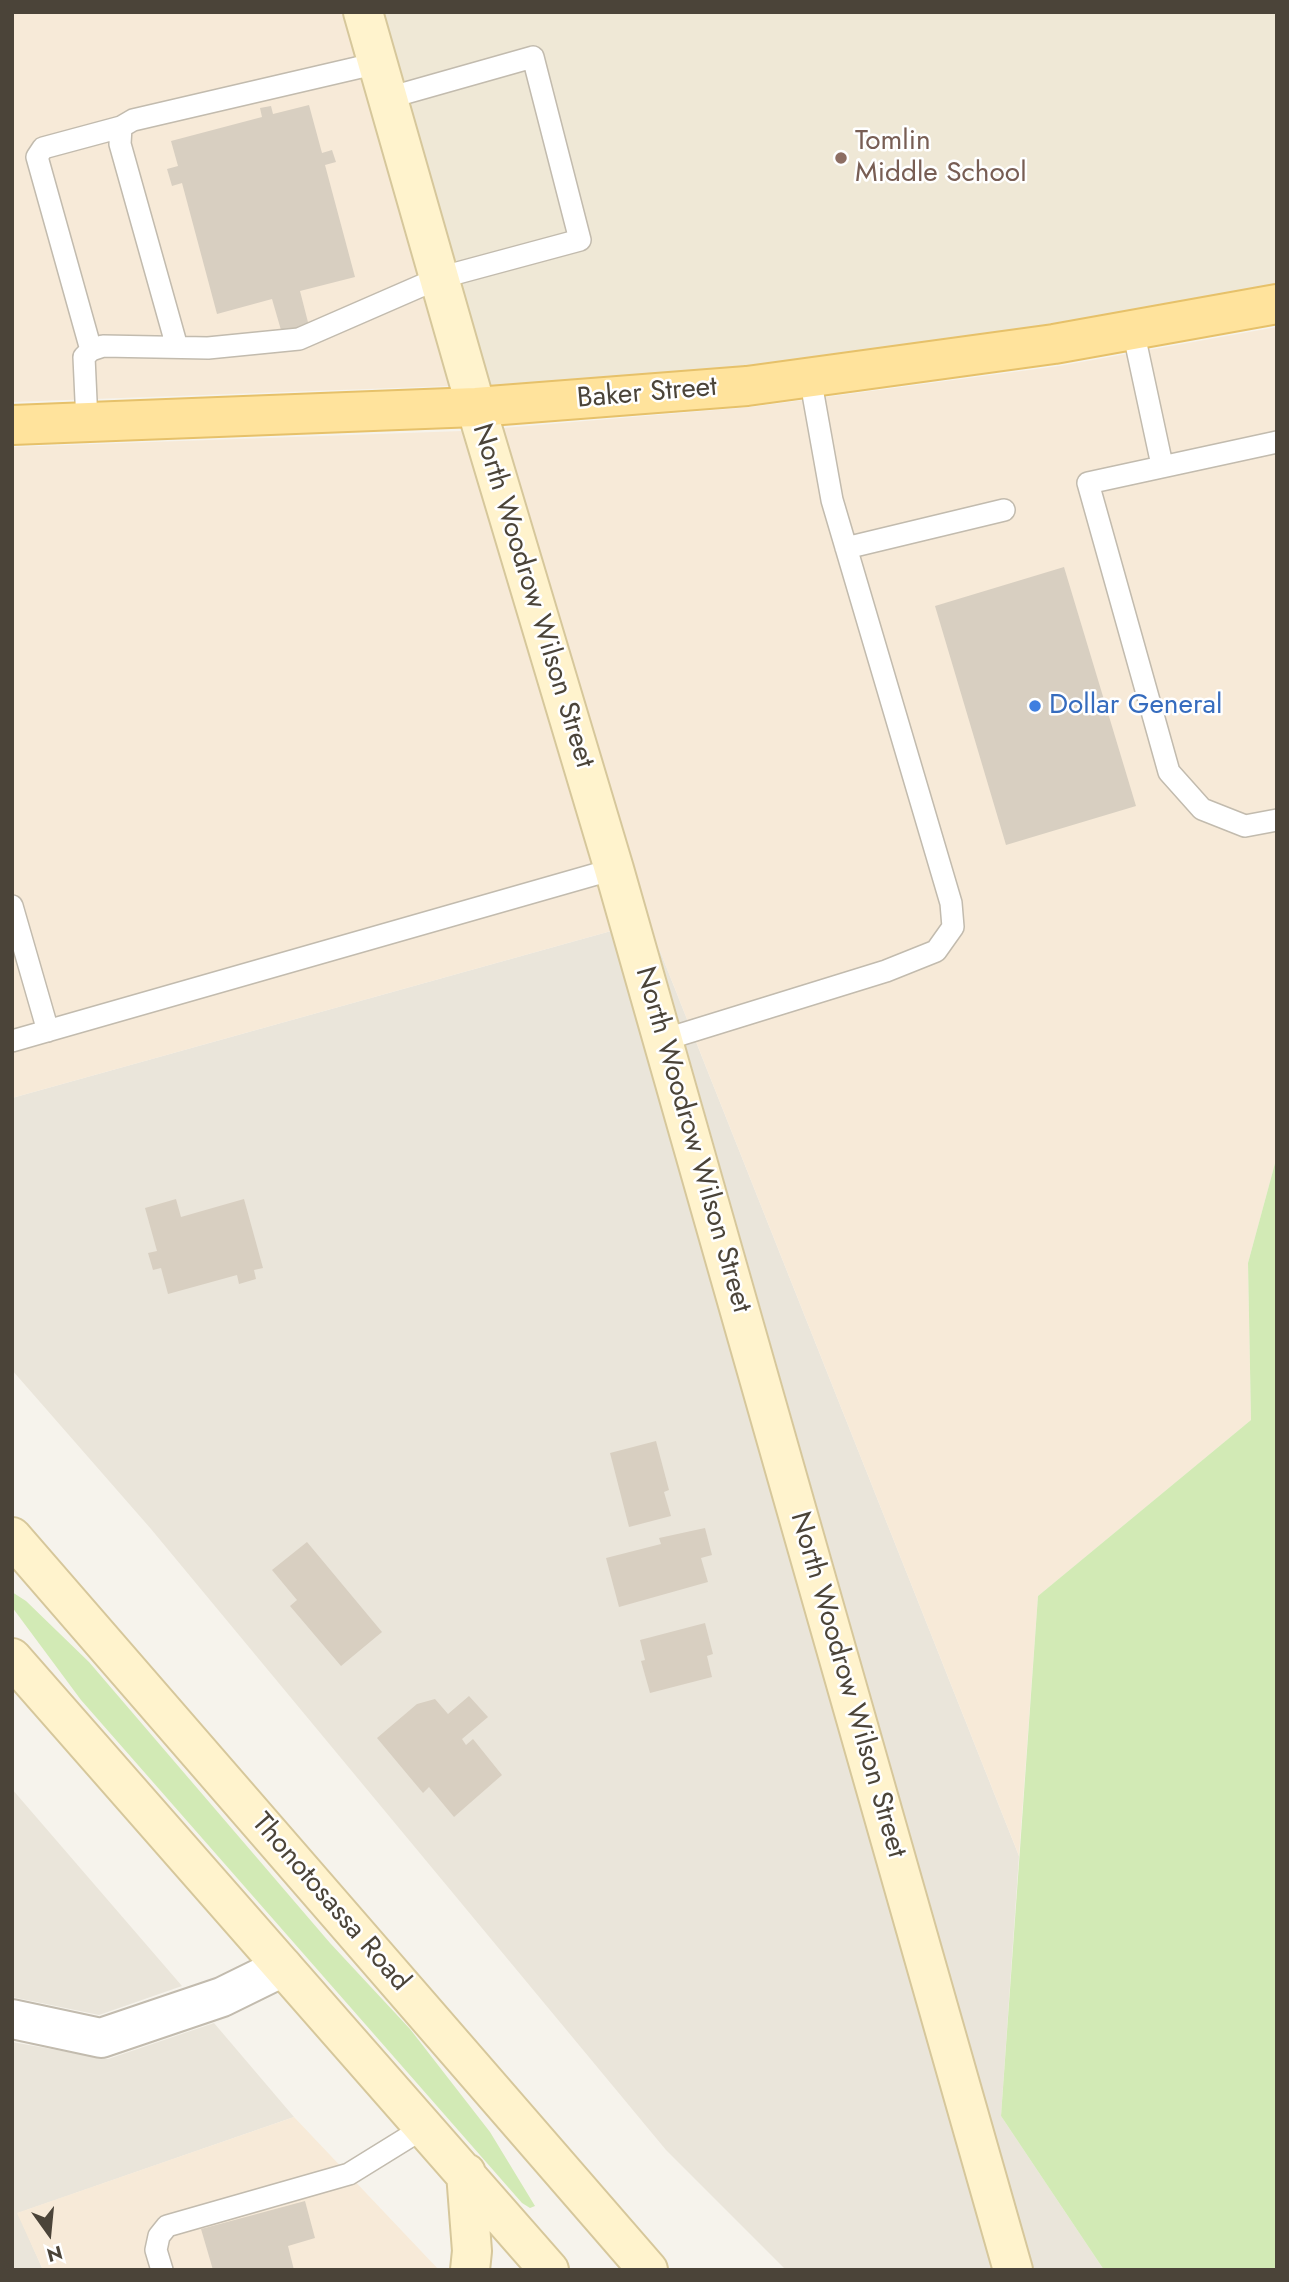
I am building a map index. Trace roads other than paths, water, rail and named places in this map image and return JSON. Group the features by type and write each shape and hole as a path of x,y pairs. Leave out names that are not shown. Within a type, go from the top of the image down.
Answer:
{"main road":[{"name":"Baker Street","path":"12,425 476,407 747,386 1054,344 1277,304"}],"street":[{"name":"North Woodrow Wilson Street","path":"363,12 476,407 614,869 1013,2270"},
{"name":"Thonotosassa Road","path":"12,1537 648,2270"},
{"path":"12,1658 549,2270"},
{"path":"12,2019 101,2038 222,1997 283,1967"},
{"path":"466,2173 472,2251 470,2270"}],"lane":[{"path":"87,422 84,357 91,349 103,346 208,348 299,339 439,278 580,240 533,57 133,120 121,127 43,148 37,157 91,349"},
{"path":"121,127 120,144 177,347"},
{"path":"1133,330 1162,465"},
{"path":"663,1040 886,971 936,951 953,927 951,903 832,500 810,377"},
{"path":"1277,442 1088,483 1169,772 1202,809 1245,826 1277,820"},
{"path":"846,548 1004,510"},
{"path":"12,1041 614,869"},
{"path":"12,906 15,928 48,1031"},
{"path":"162,2270 156,2250 159,2236 167,2226 349,2175 425,2127"}],"place":[{"name":"Tomlin Middle School","path":"841,158"},
{"name":"Dollar General","path":"1035,706"}]}
